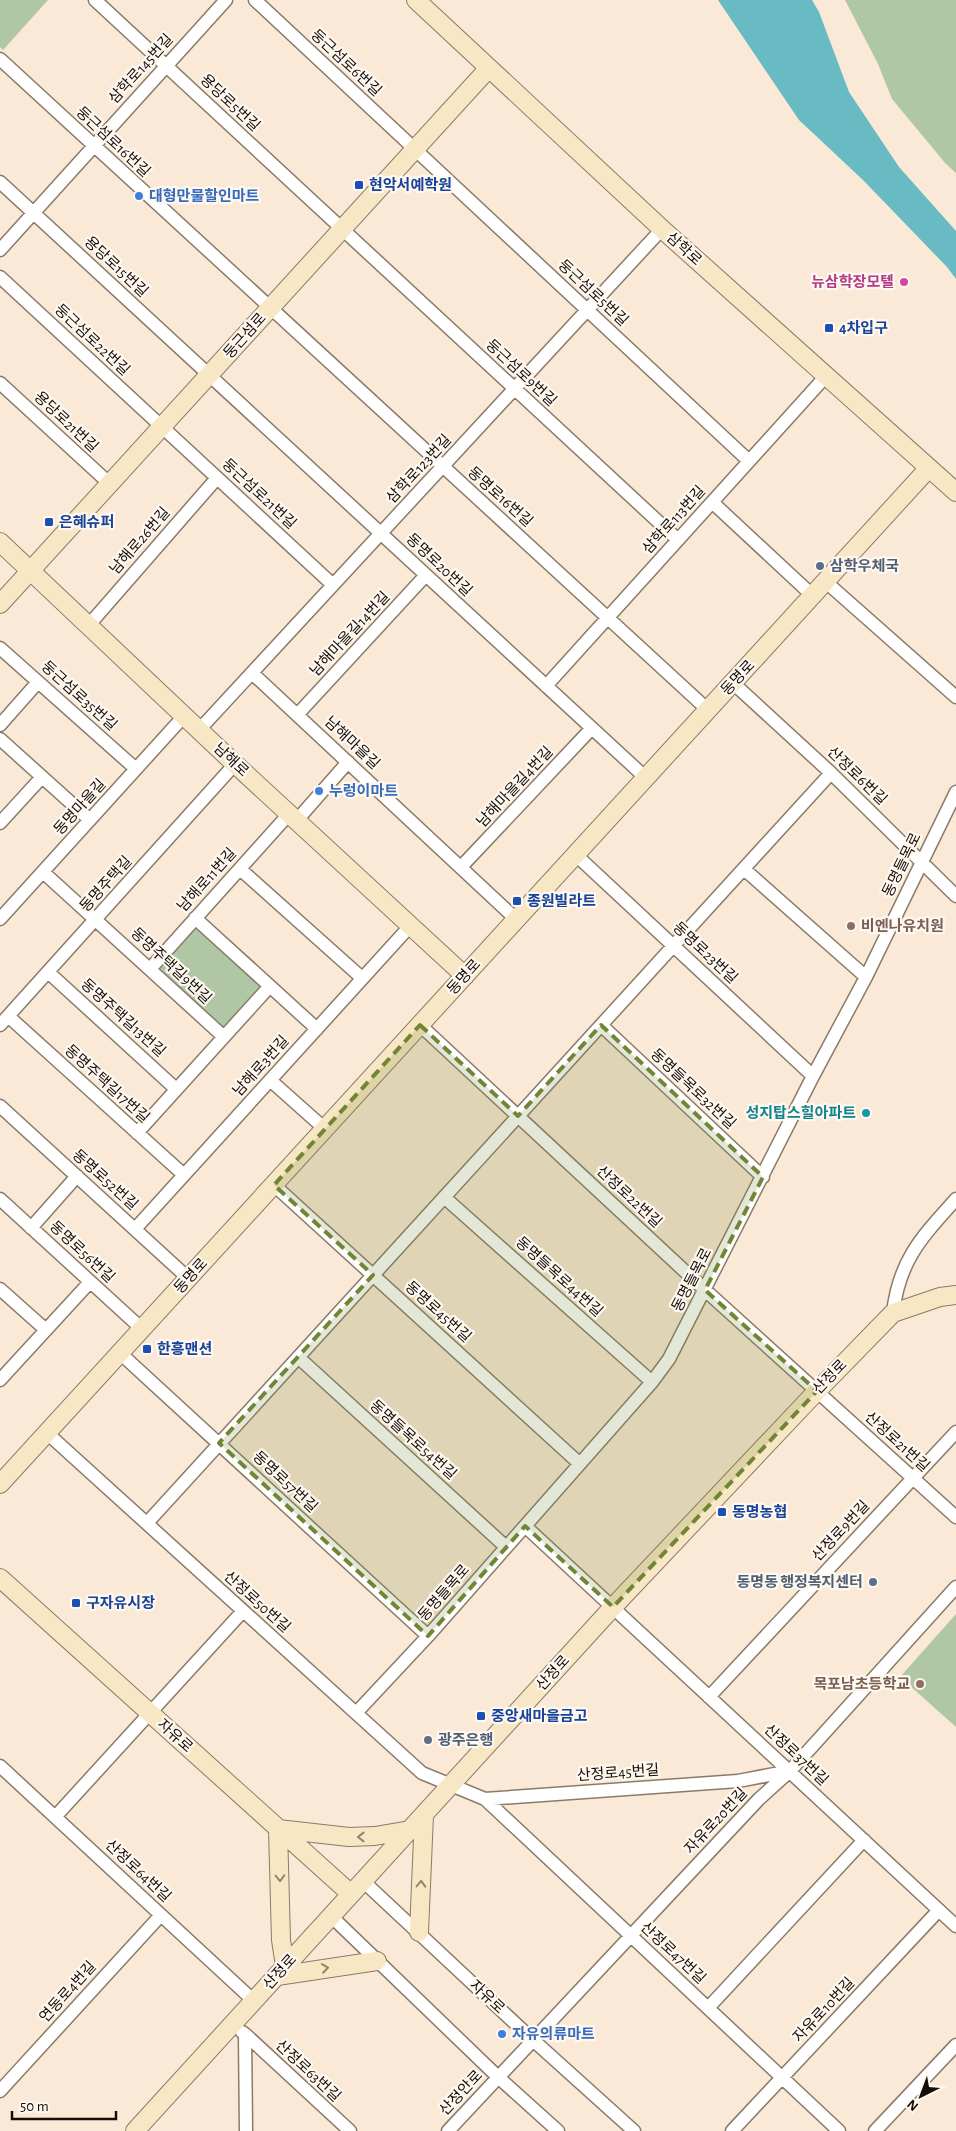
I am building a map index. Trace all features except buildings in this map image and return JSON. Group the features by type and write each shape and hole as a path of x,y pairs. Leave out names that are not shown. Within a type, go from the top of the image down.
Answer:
{"street":[{"name":"용당로5번길","path":"95,0 342,229"},
{"name":"삼학로145번길","path":"0,250 226,0"},
{"name":"둥근섬로6번길","path":"255,0 415,149"},
{"name":"삼학로","path":"416,0 662,229 928,469 956,492"},
{"name":"둥근섬로16번길","path":"0,59 270,309"},
{"name":"둥근섬로","path":"0,604 490,68"},
{"name":"둥근섬로5번길","path":"415,149 749,461"},
{"name":"용당로15번길","path":"0,182 209,375"},
{"name":"둥근섬로9번길","path":"342,229 678,540"},
{"name":"삼학로123번길","path":"200,730 662,229"},
{"name":"둥근섬로22번길","path":"0,277 162,427"},
{"name":"동명로16번길","path":"270,309 708,710"},
{"name":"동명로20번길","path":"209,375 646,778"},
{"name":"삼학로113번길","path":"546,686 826,376"},
{"name":"용당로21번길","path":"0,383 110,484"},
{"name":"둥근섬로21번길","path":"162,427 333,585"},
{"name":"동명로","path":"0,1484 928,469"},
{"name":"남해로26번길","path":"88,626 217,478"},
{"path":"712,502 812,596"},
{"name":"남해로","path":"0,542 235,764 465,976"},
{"name":"남해마을길14번길","path":"297,715 426,575"},
{"path":"826,582 956,698"},
{"name":"둥근섬로35번길","path":"0,648 136,769"},
{"name":"남해마을길","path":"252,673 516,920"},
{"path":"0,724 38,682"},
{"name":"산정로6번길","path":"733,683 831,773 956,896"},
{"name":"동명마을길","path":"0,920 184,716"},
{"name":"남해마을길4번길","path":"461,868 592,728"},
{"path":"0,739 90,820"},
{"name":"남해로11번길","path":"150,969 240,869 348,762"},
{"name":"동명주택길","path":"4,1020 235,764"},
{"path":"146,1523 831,773"},
{"path":"0,823 42,777"},
{"name":"동명들목로","path":"356,1713 428,1636 652,1382 669,1359 763,1178 813,1076 866,977 956,792"},
{"name":"동명로23번길","path":"576,855 813,1076"},
{"path":"240,869 362,978"},
{"path":"744,869 866,977"},
{"name":"동명주택길9번길","path":"43,872 224,1037"},
{"path":"195,918 317,1029"},
{"name":"남해로3번길","path":"135,1229 411,925"},
{"name":"동명주택길13번길","path":"48,972 176,1089"},
{"path":"137,1133 270,986"},
{"name":"동명주택길17번길","path":"4,1020 184,1175"},
{"name":"산정로22번길","path":"420,1025 705,1290 817,1391"},
{"name":"동명들목로32번길","path":"601,1025 763,1178"},
{"path":"270,1080 325,1129"},
{"name":"동명로52번길","path":"0,1106 188,1278"},
{"path":"31,1228 77,1176"},
{"name":"동명로45번길","path":"274,1185 580,1464"},
{"name":"동명들목로44번길","path":"444,1197 652,1382"},
{"name":"동명로56번길","path":"0,1199 142,1329"},
{"path":"893,1313 898,1280 907,1261 929,1230 956,1200"},
{"path":"0,1380 90,1282"},
{"path":"0,1289 46,1330"},
{"name":"산정로","path":"135,2131 239,2029 254,2001 351,1894 613,1608 893,1313 940,1297 956,1295"},
{"name":"동명로57번길","path":"120,1354 428,1636"},
{"name":"동명들목로54번길","path":"298,1357 506,1547"},
{"name":"산정로21번길","path":"817,1391 956,1517"},
{"name":"산정로9번길","path":"709,1697 956,1432"},
{"name":"산정로50번길","path":"47,1433 422,1772 452,1784"},
{"name":"산정로37번길","path":"525,1526 956,1926"},
{"name":"자유로","path":"0,1578 351,1894"},
{"name":"자유로20번길","path":"498,2077 759,1799 790,1771 956,1587"},
{"path":"55,1817 243,1611"},
{"name":"산정로64번길","path":"0,1766 254,2001"},
{"name":"산정로45번길","path":"452,1784 485,1799 738,1781 790,1771"},
{"name":"산정로47번길","path":"485,1799 839,2131"},
{"path":"419,1932 424,1815"},
{"path":"378,1961 281,1971 278,1829 349,1836 375,1836 410,1830"},
{"path":"708,2008 864,1840"},
{"name":"자유로","path":"363,1881 533,2040 634,2131"},
{"name":"자유로10번길","path":"732,2131 939,1910"},
{"name":"연동로4번길","path":"3,2082 161,1915"},
{"path":"331,1916 498,2077 558,2131"},
{"path":"239,2029 246,2131"},
{"name":"산정로63번길","path":"239,2029 350,2131"},
{"path":"875,2131 956,2045"},
{"name":"산정안로","path":"448,2131 498,2077"}],"highlighted area":[{"path":"420,1025 518,1116 601,1025 763,1177 705,1290 817,1391 613,1607 525,1526 428,1636 219,1443 373,1275 274,1185"}],"green space":[{"path":"0,0 48,0 3,50 0,47"},
{"path":"845,0 956,0 956,173 946,164 892,99 878,64"},
{"path":"195,924 263,986 224,1030 155,968"},
{"path":"956,1614 956,1727 900,1677"}],"water":[{"path":"718,0 812,0 819,12 849,92 899,167 956,231 956,279 947,267 863,180 799,120"}],"place":[{"name":"현악서예학원","path":"359,185"},
{"name":"대형만물할인마트","path":"139,196"},
{"name":"뉴삼학장모텔","path":"904,282"},
{"name":"4차입구","path":"829,328"},
{"name":"은혜슈퍼","path":"49,522"},
{"name":"삼학우체국","path":"820,566"},
{"name":"누렁이마트","path":"319,791"},
{"name":"종원빌라트","path":"517,901"},
{"name":"비엔나유치원","path":"851,926"},
{"name":"성지탑스힐아파트","path":"866,1113"},
{"name":"한흥맨션","path":"147,1349"},
{"name":"동명농협","path":"722,1512"},
{"name":"동명동 행정복지센터","path":"873,1582"},
{"name":"구자유시장","path":"76,1603"},
{"name":"목포남초등학교","path":"920,1684"},
{"name":"중앙새마을금고","path":"481,1716"},
{"name":"광주은행","path":"428,1740"},
{"name":"자유의류마트","path":"502,2034"}]}
